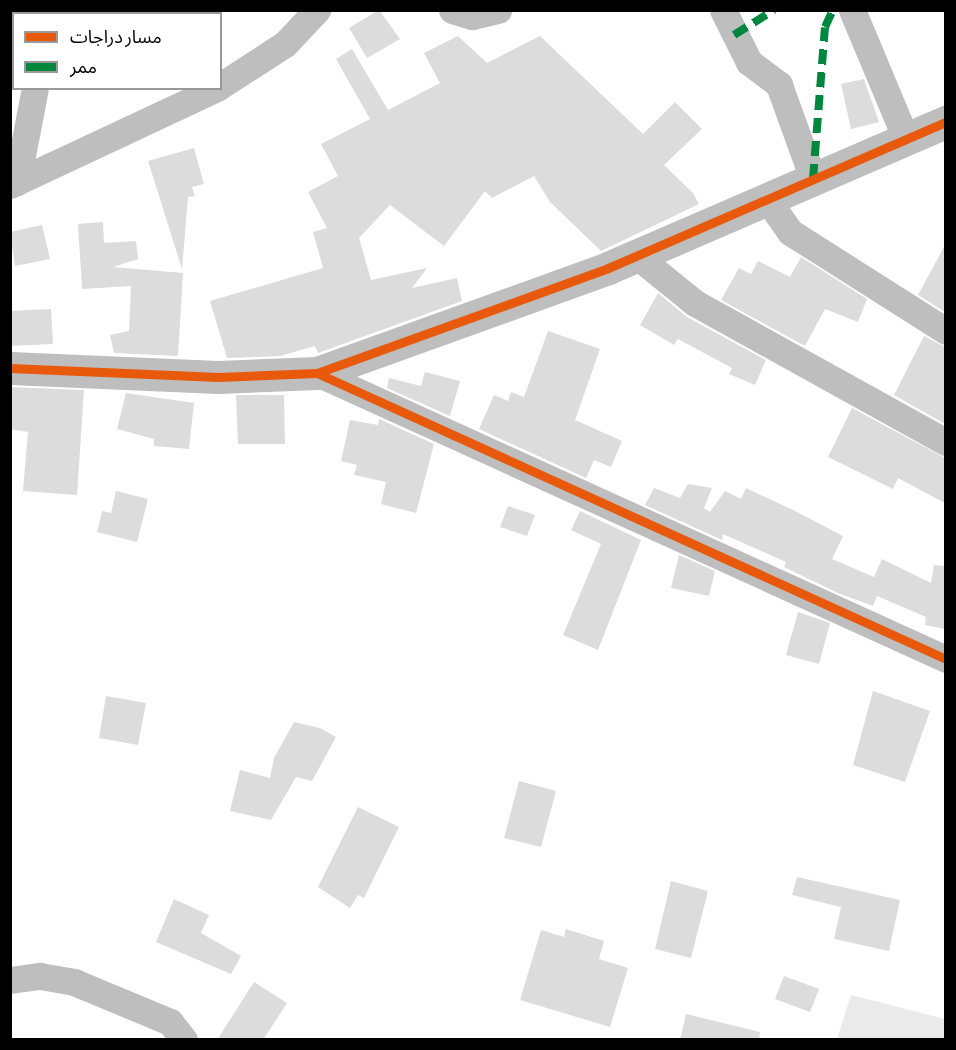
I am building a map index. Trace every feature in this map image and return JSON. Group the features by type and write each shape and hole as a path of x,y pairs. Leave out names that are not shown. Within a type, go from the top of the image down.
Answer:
{"street":[{"path":"222,85 285,44 317,10"},
{"path":"452,10 471,15 498,10"},
{"path":"723,10 749,62 779,85 813,179"},
{"path":"10,368 218,377 317,373 637,256 813,179 932,132 852,10"},
{"path":"14,184 35,90"},
{"path":"14,184 213,90"},
{"path":"767,199 790,232 945,331"},
{"path":"637,256 695,303 945,442"},
{"path":"317,373 945,659"},
{"path":"10,980 40,976 74,982 170,1022 184,1040"}],"shaded area":[{"path":"851,995 945,1019 945,1039 837,1039"}],"building":[{"path":"379,10 400,39 367,58 349,28"},
{"path":"458,36 487,63 540,36 643,134 675,102 702,129 664,165 693,193 699,204 601,251 550,202 534,176 492,198 485,191 444,246 390,205 359,238 371,280 427,268 412,288 457,278 462,301 318,353 315,346 280,356 227,358 210,301 323,268 313,232 327,228 308,192 338,176 321,144 370,119 336,59 352,49 388,110 440,83 424,53"},
{"path":"864,79 879,122 851,129 841,84"},
{"path":"194,148 204,184 192,187 195,196 188,197 182,269 148,161"},
{"path":"103,222 104,243 136,241 138,259 113,267 183,273 178,356 114,353 110,335 129,331 131,286 82,289 78,224"},
{"path":"42,225 50,259 15,266 10,232"},
{"path":"945,245 945,312 918,295"},
{"path":"801,257 867,299 858,322 825,309 805,346 721,300 739,268 751,274 758,261 790,277"},
{"path":"658,293 687,317 766,360 755,385 729,374 732,368 678,339 674,345 640,325"},
{"path":"51,309 53,344 10,346 10,311"},
{"path":"548,331 600,349 575,420 622,441 611,467 594,460 586,478 479,429 494,395 508,401 511,392 524,397"},
{"path":"924,336 945,347 945,424 894,395"},
{"path":"425,372 460,381 450,416 387,388 389,378 421,386"},
{"path":"10,387 84,390 77,495 23,491 28,432 10,429"},
{"path":"126,393 194,403 189,449 154,446 154,439 117,429"},
{"path":"236,395 284,395 285,444 238,444"},
{"path":"852,408 945,458 945,503 898,478 893,489 828,457"},
{"path":"379,419 434,444 416,513 381,504 386,482 354,475 357,465 341,461 350,420 378,425"},
{"path":"688,484 712,488 704,508 710,512 725,491 741,499 746,488 793,510 843,536 832,559 874,577 882,559 931,583 934,565 945,566 945,629 925,625 926,617 877,596 873,606 838,593 784,567 786,562 723,534 722,540 645,505 654,488 680,498"},
{"path":"116,491 148,499 137,542 97,532 102,511 111,513"},
{"path":"508,506 535,515 527,536 500,527"},
{"path":"580,511 641,540 598,650 563,635 601,544 571,530"},
{"path":"679,555 715,571 709,596 671,588"},
{"path":"798,612 830,623 819,664 786,655"},
{"path":"873,691 930,711 905,782 853,765"},
{"path":"106,696 146,703 138,745 99,738"},
{"path":"294,722 320,728 336,737 312,781 296,777 271,820 230,811 240,770 270,778 274,758"},
{"path":"519,781 556,791 541,847 504,838"},
{"path":"358,807 399,827 364,898 358,895 350,908 318,887"},
{"path":"797,877 900,900 889,951 834,939 841,907 792,895"},
{"path":"671,881 708,891 691,958 655,949"},
{"path":"174,899 209,915 201,933 241,956 231,974 156,942"},
{"path":"566,929 604,941 599,959 628,968 610,1027 520,1000 541,930 564,937"},
{"path":"784,976 819,989 810,1012 775,999"},
{"path":"254,982 287,1003 263,1040 217,1040"},
{"path":"686,1014 760,1032 759,1040 680,1040"}],"marked path":[{"path":"734,35 774,10"},
{"path":"813,179 825,27 833,10"}],"cycle path":[{"path":"10,368 218,377 317,373 608,268 946,122"},
{"path":"317,373 946,659"}]}
